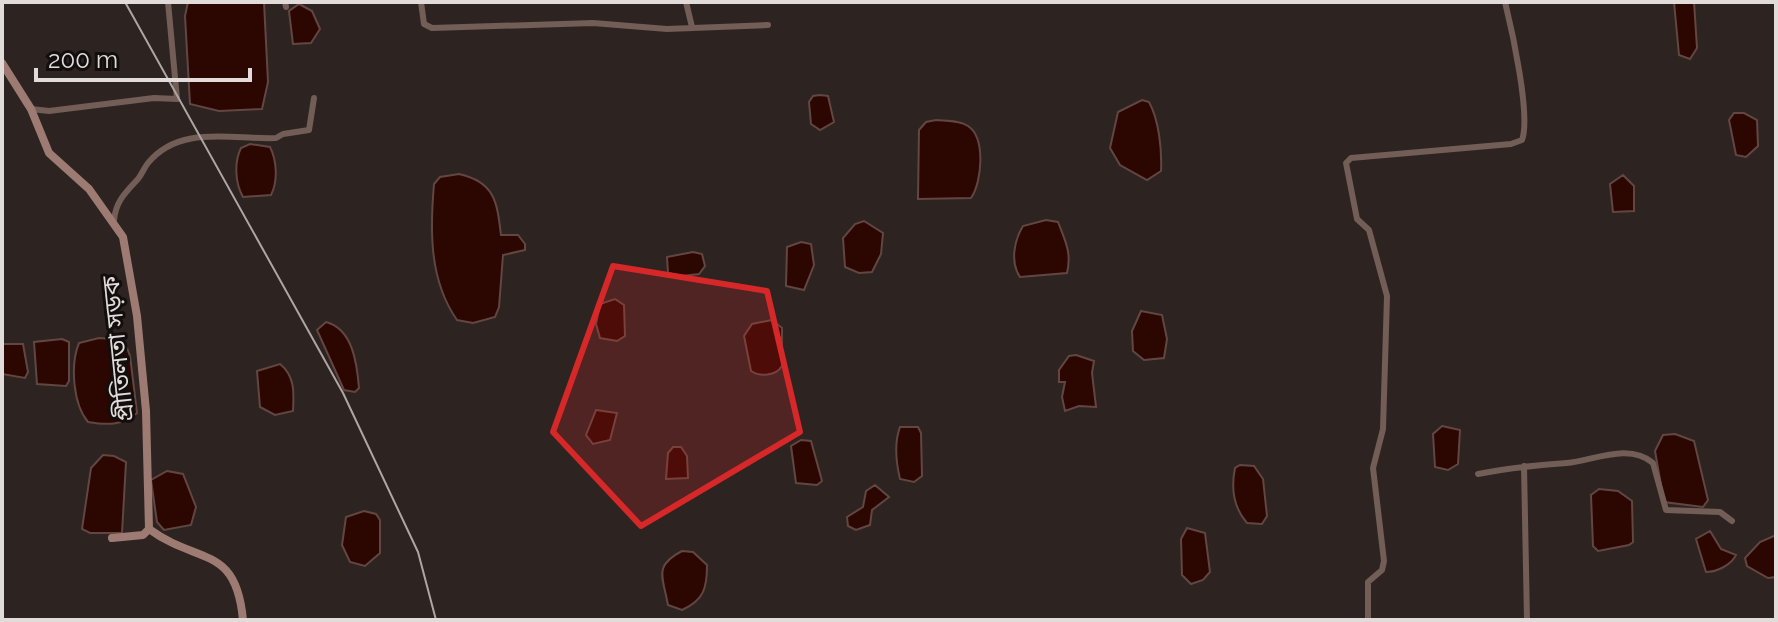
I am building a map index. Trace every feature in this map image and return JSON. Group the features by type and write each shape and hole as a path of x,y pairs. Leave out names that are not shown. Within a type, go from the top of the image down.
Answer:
{"main road":[{"name":"প্রীতিলতা সড়ক","path":"2,63 31,109 49,153 89,189 114,220 123,237 137,316 148,446 149,529"},
{"path":"112,538 143,535 149,529 221,565 233,574 241,596 243,620"}],"street":[{"path":"31,109 177,99 168,2"},
{"path":"421,2 424,24 432,28 593,23 667,29 768,25"},
{"path":"686,2 692,27"},
{"path":"1368,620 1368,582 1382,570 1384,561 1373,468 1383,429 1387,296 1369,230 1357,219 1353,206 1347,180 1347,160 1511,144 1522,140 1524,117 1513,34 1505,2"},
{"path":"114,220 115,206 123,193 149,162 166,149 190,136 276,138 309,130 314,98"},
{"path":"1478,474 1524,466 1571,463 1592,456 1647,458 1656,471 1658,493 1666,510 1706,509 1720,512 1732,521"},
{"path":"1524,466 1527,620"}],"highlighted area":[{"path":"613,266 767,291 800,432 641,526 553,432"}],"shaded area":[{"path":"188,2 264,2 268,82 262,109 219,111 190,104 185,16"},
{"path":"1674,2 1694,2 1697,48 1690,59 1679,55"},
{"path":"299,4 312,11 320,29 311,43 293,44 289,11"},
{"path":"813,96 828,96 834,122 820,130 811,124 809,102"},
{"path":"1142,100 1149,102 1152,109 1161,154 1161,171 1147,180 1120,165 1110,148 1118,112"},
{"path":"1734,113 1744,113 1757,120 1758,146 1746,157 1736,155 1729,120"},
{"path":"936,120 964,124 978,140 980,171 971,198 918,199 919,130 926,122"},
{"path":"250,144 270,147 276,177 271,195 243,197 240,191 237,160 241,148"},
{"path":"459,174 480,182 492,195 501,235 518,235 525,244 525,250 503,255 499,307 495,317 473,323 457,320 448,305 436,272 434,254 434,184 440,177"},
{"path":"1623,175 1634,186 1634,211 1613,212 1610,184"},
{"path":"1046,220 1058,222 1068,253 1067,273 1020,277 1014,258 1020,232 1023,226"},
{"path":"864,221 883,233 881,254 872,272 859,273 845,267 843,238 855,224"},
{"path":"801,242 811,244 814,265 804,290 786,286 787,247"},
{"path":"693,252 702,254 705,266 699,274 682,276 668,273 667,257"},
{"path":"615,299 624,305 625,336 617,341 600,338 596,324 600,304"},
{"path":"1141,311 1162,315 1167,339 1164,358 1144,360 1133,351 1132,331"},
{"path":"772,320 782,328 782,366 772,374 759,374 751,371 744,336 752,324"},
{"path":"326,322 342,332 352,349 359,388 355,392 344,390 317,330"},
{"path":"99,338 124,340 130,356 137,413 120,422 88,422 76,395 74,362 79,343"},
{"path":"62,339 69,342 69,381 66,386 37,384 34,342"},
{"path":"2,344 23,344 28,372 25,378 2,374"},
{"path":"1069,356 1094,361 1092,373 1096,407 1079,406 1065,411 1062,397 1065,382 1059,382 1059,370"},
{"path":"280,364 291,379 293,411 275,415 260,407 257,371"},
{"path":"596,410 617,413 610,440 593,444 586,435"},
{"path":"1442,426 1460,430 1458,464 1448,470 1435,467 1433,434"},
{"path":"900,427 918,427 921,433 922,476 914,482 900,479 896,453"},
{"path":"1675,434 1694,441 1708,500 1703,507 1664,502 1655,451 1663,435"},
{"path":"801,440 811,441 822,481 817,485 796,483 791,446"},
{"path":"673,447 681,447 687,456 688,478 666,479 668,453"},
{"path":"103,455 126,462 122,533 90,533 82,529 91,468"},
{"path":"1240,465 1254,466 1263,479 1267,516 1262,524 1247,523 1236,504 1234,475 1235,468"},
{"path":"167,471 183,474 196,507 191,525 164,530 157,522 151,480"},
{"path":"875,485 889,497 872,510 870,525 856,530 848,526 847,517 863,507 866,491"},
{"path":"1599,489 1618,491 1632,501 1633,542 1629,545 1598,551 1593,546 1591,495"},
{"path":"364,511 376,514 380,520 380,553 365,566 350,562 342,545 346,517"},
{"path":"1187,528 1205,533 1210,572 1203,580 1191,584 1182,575 1181,539"},
{"path":"1710,531 1721,549 1736,555 1723,567 1706,572 1696,539"},
{"path":"1776,535 1776,577 1768,578 1747,566 1745,558 1760,542"},
{"path":"682,551 693,552 707,565 703,592 682,610 668,605 662,573 667,562"}],"railway":[{"path":"125,2 343,393 418,552 436,620"}]}
